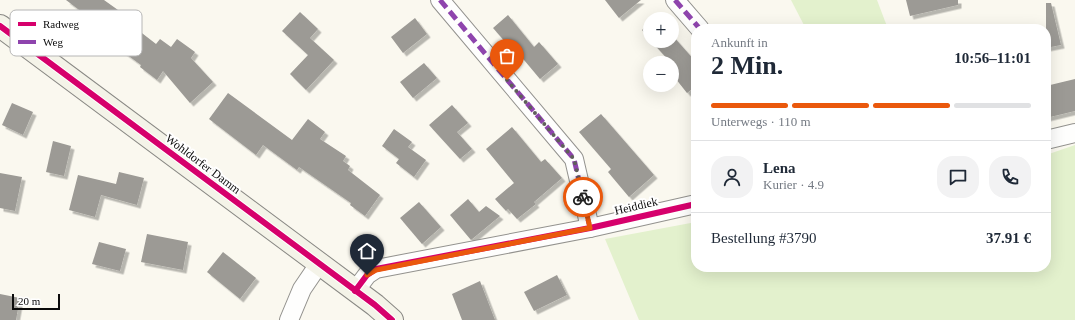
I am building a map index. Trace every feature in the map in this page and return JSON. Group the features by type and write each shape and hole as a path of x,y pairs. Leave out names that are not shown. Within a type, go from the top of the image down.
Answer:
{"street":[{"path":"440,0 574,159 590,228"},
{"path":"676,0 696,24"},
{"name":"Wohldorfer Damm","path":"0,26 10,33"},
{"name":"Wohldorfer Damm","path":"40,56 375,305 392,320"},
{"path":"1051,139 1075,133"},
{"name":"Heiddiek","path":"355,291 367,275 376,270 590,228 691,205"},
{"path":"289,320 302,289 319,264"}],"green space":[{"path":"791,0 877,0 886,24 803,24"},
{"path":"1075,145 1075,320 639,320 605,239 691,223 691,272 1051,272 1051,153"}],"building":[{"path":"66,0 104,0 118,10 79,10"},
{"path":"605,0 641,0 619,18"},
{"path":"906,0 958,0 958,5 910,16"},
{"path":"1046,3 1051,3 1061,45 1051,47 1051,24 1046,24"},
{"path":"300,12 318,29 310,38 334,60 306,90 290,74 308,55 282,31"},
{"path":"508,15 534,47 539,42 558,64 540,79 509,42 507,44 493,28"},
{"path":"415,18 427,34 403,53 391,37"},
{"path":"142,33 156,44 160,39 171,47 177,39 195,52 191,58 213,82 190,103 163,71 157,80 140,67 141,65 129,56 142,56"},
{"path":"679,43 691,56 691,90 687,93 679,83 679,56 665,56 657,48 679,48"},
{"path":"424,63 437,78 413,98 400,82"},
{"path":"1075,79 1075,111 1051,117 1051,85"},
{"path":"228,93 292,140 308,119 325,132 320,139 346,156 343,161 350,166 348,170 380,195 365,216 350,205 351,203 299,167 297,170 263,145 256,155 209,119"},
{"path":"12,103 33,112 23,135 2,125"},
{"path":"452,105 468,123 457,132 472,149 460,159 429,125"},
{"path":"601,114 654,175 629,197 608,172 611,169 579,132"},
{"path":"512,127 541,162 545,159 562,178 534,202 536,204 517,219 508,209 506,211 495,199 514,183 486,149"},
{"path":"394,129 412,142 408,147 426,160 414,177 396,163 399,159 382,146"},
{"path":"53,141 71,146 64,176 46,172"},
{"path":"119,172 144,178 137,205 101,195 95,217 69,210 78,175 116,184"},
{"path":"0,173 22,177 15,211 0,208"},
{"path":"468,199 479,212 486,206 500,216 471,240 450,215"},
{"path":"419,202 441,227 422,244 400,218"},
{"path":"147,234 188,242 183,270 141,262"},
{"path":"99,242 126,249 120,271 92,264"},
{"path":"223,252 256,278 240,299 207,272"},
{"path":"557,275 567,295 534,311 524,292"},
{"path":"480,281 495,320 462,320 452,294"},
{"path":"0,294 20,298 16,320 0,320"}],"marked path":[{"path":"440,0 574,159 590,228"},
{"path":"675,0 696,24"}],"cycle path":[{"path":"0,26 10,33"},
{"path":"40,56 375,305 392,320"},
{"path":"355,291 367,275 376,269 590,228 691,205"}],"way so far":[{"path":"507,80 574,159 583,197"}],"route":[{"path":"367,275 376,270 590,228 583,197"}]}
